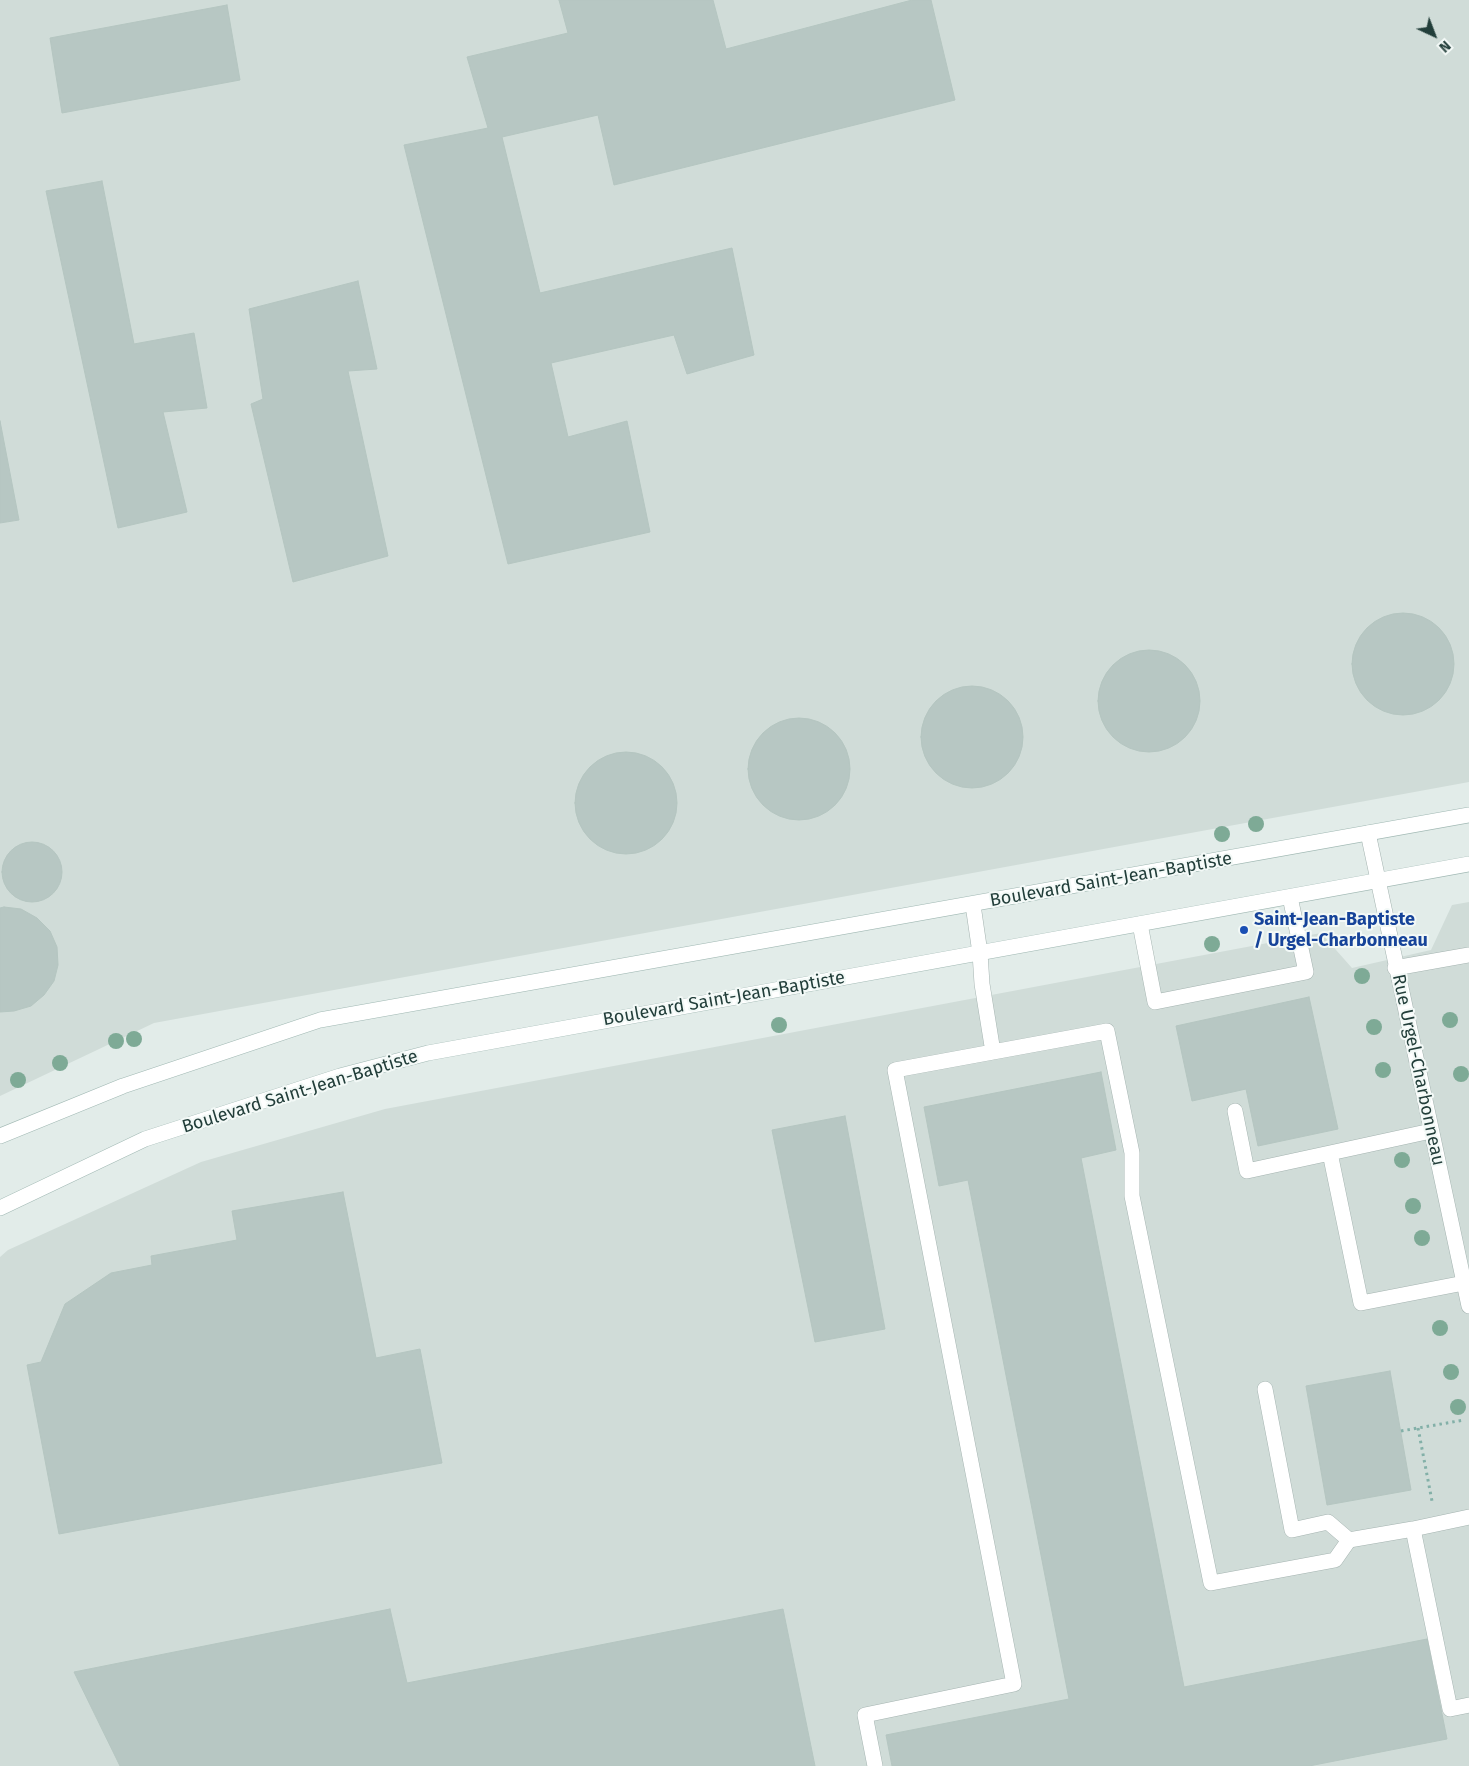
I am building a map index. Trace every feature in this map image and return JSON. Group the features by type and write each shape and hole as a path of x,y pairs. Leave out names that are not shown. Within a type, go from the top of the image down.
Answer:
{"main road":[{"name":"Boulevard Saint-Jean-Baptiste","path":"0,1136 122,1086 320,1020 1469,815"},
{"name":"Rue Urgel-Charbonneau","path":"1368,833 1469,1306"},
{"name":"Boulevard Saint-Jean-Baptiste","path":"0,1208 145,1139 340,1076 428,1052 1469,864"},
{"path":"1140,924 1155,1002 1306,972 1290,897"},
{"path":"973,904 980,952 982,984 993,1052"},
{"path":"1396,968 1469,955"},
{"path":"876,1766 866,1715 1014,1684 895,1070 1107,1031 1132,1153 1132,1196 1211,1584 1335,1560 1350,1540 1469,1518"},
{"path":"1234,1111 1247,1171 1431,1131"},
{"path":"1330,1153 1361,1303 1464,1283"},
{"path":"1265,1389 1292,1530 1328,1522 1350,1540"},
{"path":"1413,1529 1450,1709 1469,1705"}],"path":[{"path":"1401,1431 1464,1420"},
{"path":"1418,1428 1429,1486"}],"shaded area":[{"path":"0,0 1469,0 1469,782 154,1023 0,1096"},
{"path":"1469,902 1469,1766 0,1766 0,1257 8,1250 201,1162 385,1109 1321,933 1352,968 1431,950 1452,905"}],"building":[{"path":"559,0 713,0 726,49 912,0 931,0 955,100 614,185 598,115 502,137 540,293 732,248 754,355 687,374 674,335 551,363 568,437 627,421 650,532 508,564 404,145 488,128 467,57 568,33"},
{"path":"227,5 240,80 62,113 50,38"},
{"path":"102,181 134,344 194,333 207,408 163,412 187,512 118,528 46,191"},
{"path":"358,281 377,369 348,371 388,556 293,582 251,404 263,399 249,309"},
{"path":"0,421 19,520 0,523"},
{"path":"1403,613 1413,614 1432,621 1446,635 1453,654 1453,674 1446,693 1432,707 1413,714 1403,715 1393,714 1374,707 1360,693 1353,674 1352,664 1353,654 1360,635 1374,621 1393,614"},
{"path":"1149,650 1159,651 1178,658 1192,672 1199,691 1199,711 1192,730 1178,744 1159,751 1149,752 1139,751 1120,744 1106,730 1099,711 1098,701 1099,691 1106,672 1120,658 1139,651"},
{"path":"972,686 982,687 1001,694 1015,708 1022,727 1022,747 1015,766 1001,780 982,787 972,788 962,787 943,780 929,766 922,747 921,737 922,727 929,708 943,694 962,687"},
{"path":"799,718 819,722 835,733 846,749 850,769 846,789 835,805 819,816 799,820 779,816 763,805 752,789 748,769 752,749 763,733 779,722"},
{"path":"626,752 636,753 655,760 669,774 676,793 676,813 669,832 655,846 636,853 626,854 616,853 597,846 583,832 576,813 575,803 576,793 583,774 597,760 616,753"},
{"path":"32,842 48,847 53,851 57,856 62,872 57,888 53,893 48,897 32,902 16,897 11,893 7,888 2,872 7,856 11,851 16,847"},
{"path":"0,908 21,909 37,918 50,931 57,947 58,965 54,981 44,995 31,1006 14,1011 0,1012"},
{"path":"1309,997 1338,1129 1258,1146 1246,1089 1192,1101 1176,1026"},
{"path":"1101,1072 1116,1150 1081,1158 1184,1687 1427,1639 1447,1739 1309,1766 892,1766 886,1735 1069,1699 968,1180 939,1186 924,1107"},
{"path":"845,1116 885,1329 815,1342 772,1130"},
{"path":"343,1192 376,1358 420,1349 442,1463 59,1534 27,1365 41,1362 65,1304 111,1273 152,1265 151,1256 237,1240 232,1211"},
{"path":"1390,1371 1411,1490 1327,1505 1306,1386"},
{"path":"390,1609 407,1683 783,1609 815,1766 120,1766 74,1672"}],"place":[{"name":"Saint-Jean-Baptiste / Urgel-Charbonneau","path":"1244,930"}]}
